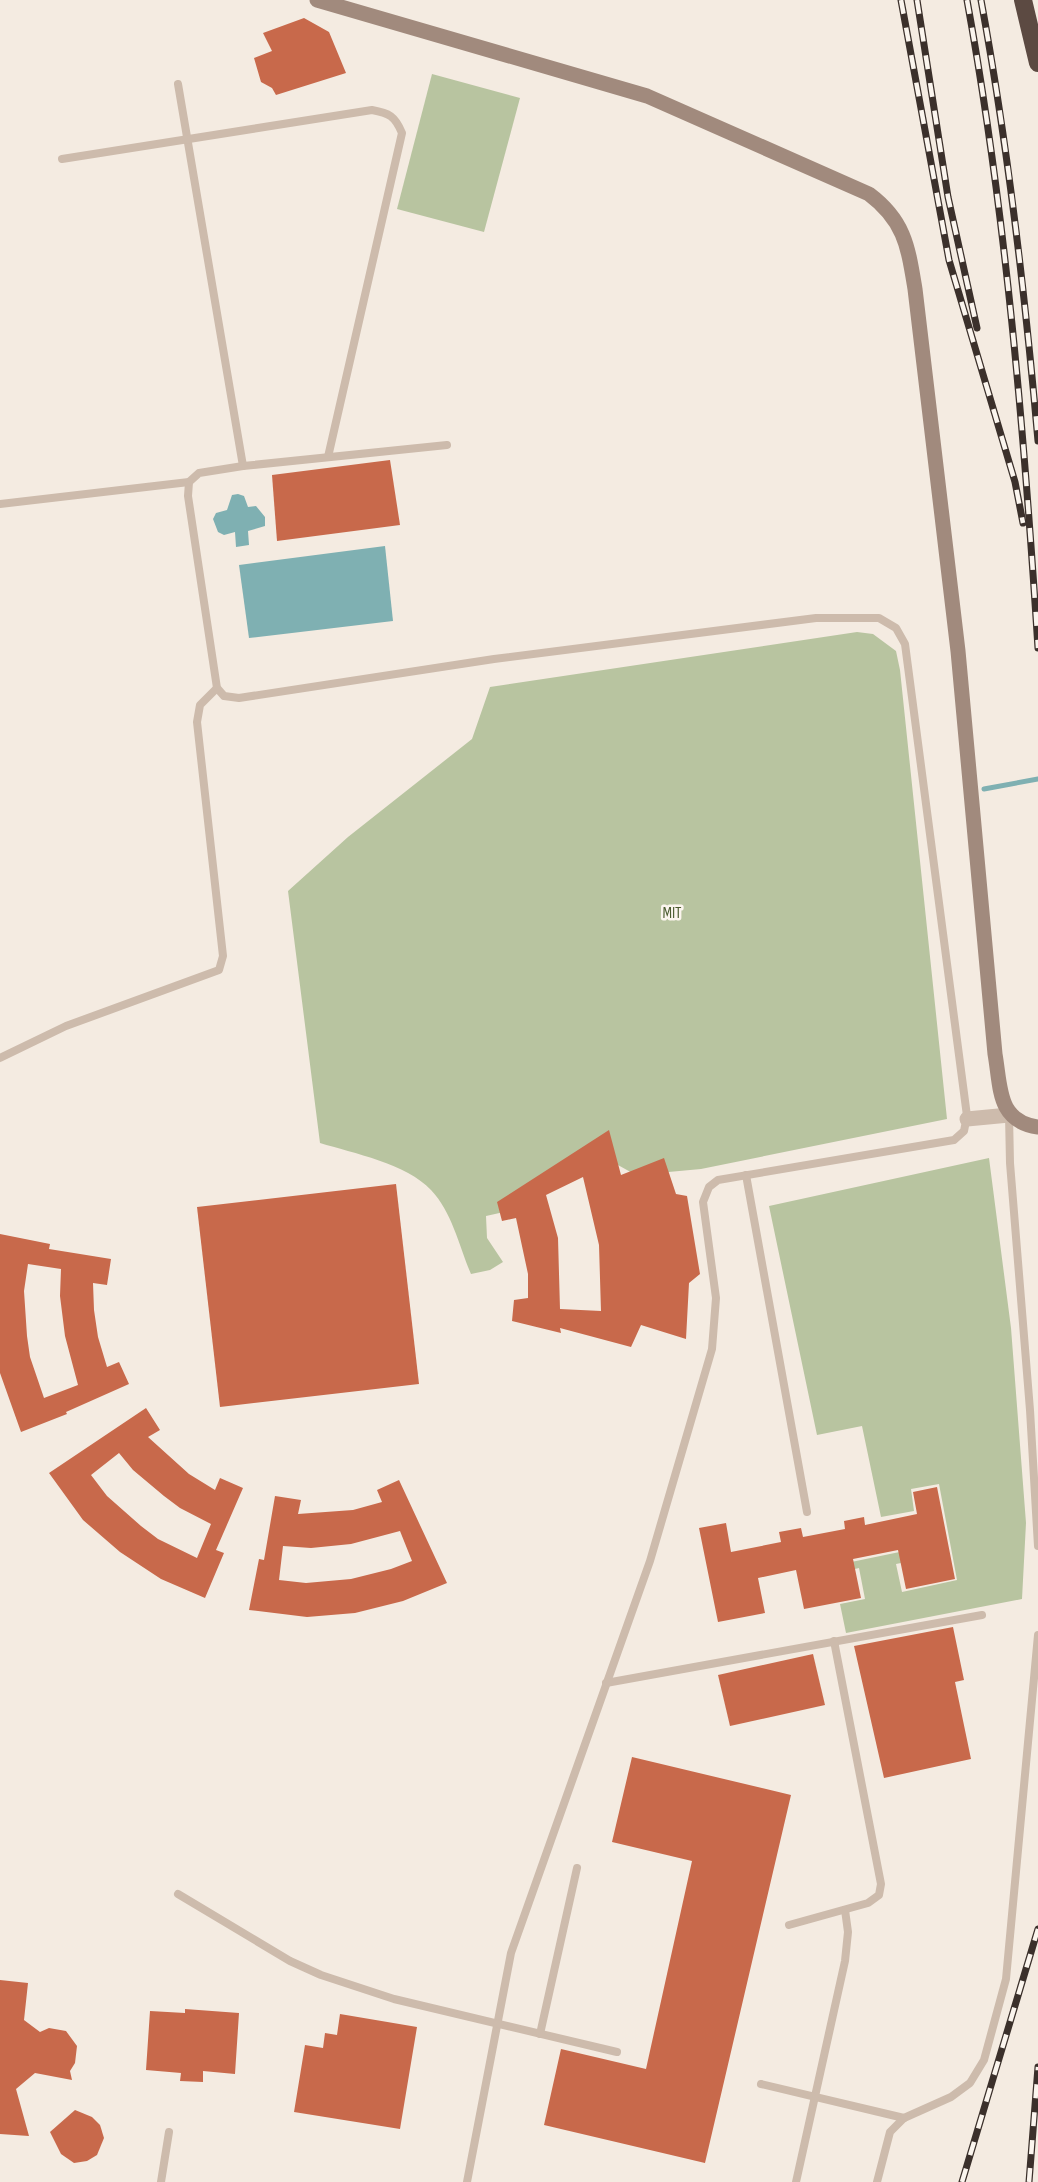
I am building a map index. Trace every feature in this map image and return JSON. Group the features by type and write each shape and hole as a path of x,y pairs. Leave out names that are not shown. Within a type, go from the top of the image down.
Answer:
{"highway":[{"path":"1023,0 1038,63"}],"street":[{"path":"317,0 648,96 869,194 883,205 898,223 907,243 915,289 958,651 995,1054 1002,1097 1009,1115 1023,1125 1038,1127"},
{"path":"967,1119 1009,1115"}],"lane":[{"path":"178,84 243,466"},
{"path":"62,159 188,141 372,110 389,113 397,121 402,133 328,457"},
{"path":"0,504 189,482 199,473 243,466 447,445"},
{"path":"189,482 188,496 218,688 224,696 240,698 494,659 793,621 879,618 896,628 905,644 967,1119 964,1131 954,1140 718,1180 709,1187 703,1202 716,1298 712,1349 650,1561 511,1953 467,2182"},
{"path":"0,1058 66,1026 219,970 223,956 197,722 200,705 218,688"},
{"path":"1009,1115 1010,1163 1030,1410 1038,1546"},
{"path":"746,1175 807,1512"},
{"path":"606,1683 982,1615"},
{"path":"877,2182 890,2132 904,2118 951,2097 970,2083 984,2060 1006,1979 1038,1635"},
{"path":"789,1925 868,1903 879,1896 881,1884 834,1641"},
{"path":"540,2034 577,1868"},
{"path":"178,1894 290,1961 321,1975 394,1999 617,2052"},
{"path":"796,2182 845,1961 848,1932 845,1910"},
{"path":"761,2084 904,2118"},
{"path":"161,2182 170,2132"}],"green space":[{"path":"432,74 520,98 484,232 397,209"},
{"name":"MIT","path":"857,632 873,634 896,651 900,670 947,1119 701,1169 636,1175 598,1154 504,1212 486,1216 487,1238 503,1262 490,1270 471,1274 444,1208 421,1181 379,1160 320,1143 288,891 348,837 472,739 490,687"},
{"path":"989,1158 1011,1328 1026,1523 1022,1599 846,1633 840,1604 865,1599 859,1568 834,1574 832,1566 914,1549 916,1560 896,1564 902,1592 957,1580 939,1484 911,1489 914,1511 881,1517 862,1426 817,1435 769,1206"}],"water":[{"path":"232,495 244,496 248,507 256,506 265,517 265,526 248,531 249,545 236,547 235,532 224,535 218,532 213,519 216,513 227,510"},
{"path":"385,546 393,621 249,638 239,565"}],"building":[{"path":"304,18 329,32 346,73 276,95 272,88 261,82 254,58 272,51 263,33"},
{"path":"390,460 400,525 277,541 272,475"},
{"path":"609,1130 621,1175 664,1158 676,1194 687,1196 700,1274 689,1283 686,1339 641,1325 631,1347 560,1328 561,1333 512,1321 514,1300 528,1298 528,1274 516,1218 502,1221 497,1202","holes":["583,1177 599,1245 601,1311 560,1309 558,1238 546,1195"]},
{"path":"396,1184 419,1384 220,1407 197,1207"},
{"path":"0,1234 50,1244 49,1249 111,1259 107,1285 93,1283 94,1310 98,1337 107,1367 119,1362 129,1384 66,1412 67,1414 21,1432 0,1373","holes":["28,1264 61,1269 60,1296 65,1336 78,1385 44,1398 30,1357 24,1291"]},
{"path":"146,1408 160,1430 148,1437 189,1474 215,1490 220,1478 243,1488 216,1550 224,1553 205,1598 161,1579 120,1552 83,1520 49,1473","holes":["119,1453 133,1470 180,1508 211,1524 197,1558 158,1539 141,1526 107,1496 91,1475"]},
{"path":"399,1480 447,1583 403,1601 355,1613 307,1617 249,1610 259,1559 264,1560 275,1496 301,1500 298,1514 353,1510 382,1502 377,1490","holes":["400,1531 412,1561 351,1579 306,1583 279,1580 283,1546 311,1548 351,1544"]},
{"path":"937,1487 955,1579 906,1589 898,1550 853,1559 861,1598 804,1609 796,1570 758,1578 765,1613 718,1622 699,1528 726,1523 731,1552 781,1542 779,1532 801,1528 803,1537 845,1529 844,1521 864,1517 865,1525 917,1514 913,1492"},
{"path":"953,1627 964,1680 955,1682 971,1759 884,1778 854,1646"},
{"path":"813,1654 825,1705 730,1726 718,1675"},
{"path":"632,1757 791,1795 705,2163 544,2125 561,2049 646,2069 692,1861 612,1842"},
{"path":"0,1980 28,1983 24,2020 40,2032 49,2028 66,2031 77,2046 75,2063 70,2071 72,2080 35,2073 16,2089 29,2136 0,2134"},
{"path":"185,2009 239,2013 235,2074 203,2071 203,2082 180,2081 181,2073 146,2070 150,2011 185,2013"},
{"path":"340,2014 417,2027 400,2129 294,2112 305,2045 323,2048 325,2033 337,2035"},
{"path":"75,2110 92,2117 100,2125 104,2138 97,2155 87,2161 74,2163 61,2154 50,2132"}],"waterway":[{"path":"984,789 1038,779"}],"railway":[{"path":"901,0 949,260 1015,482 1023,523"},
{"path":"917,0 948,197 977,328"},
{"path":"967,0 993,161 1012,323 1038,648"},
{"path":"981,0 1015,220 1038,441"},
{"path":"962,2182 1038,1929"},
{"path":"1029,2182 1038,2067"}]}
